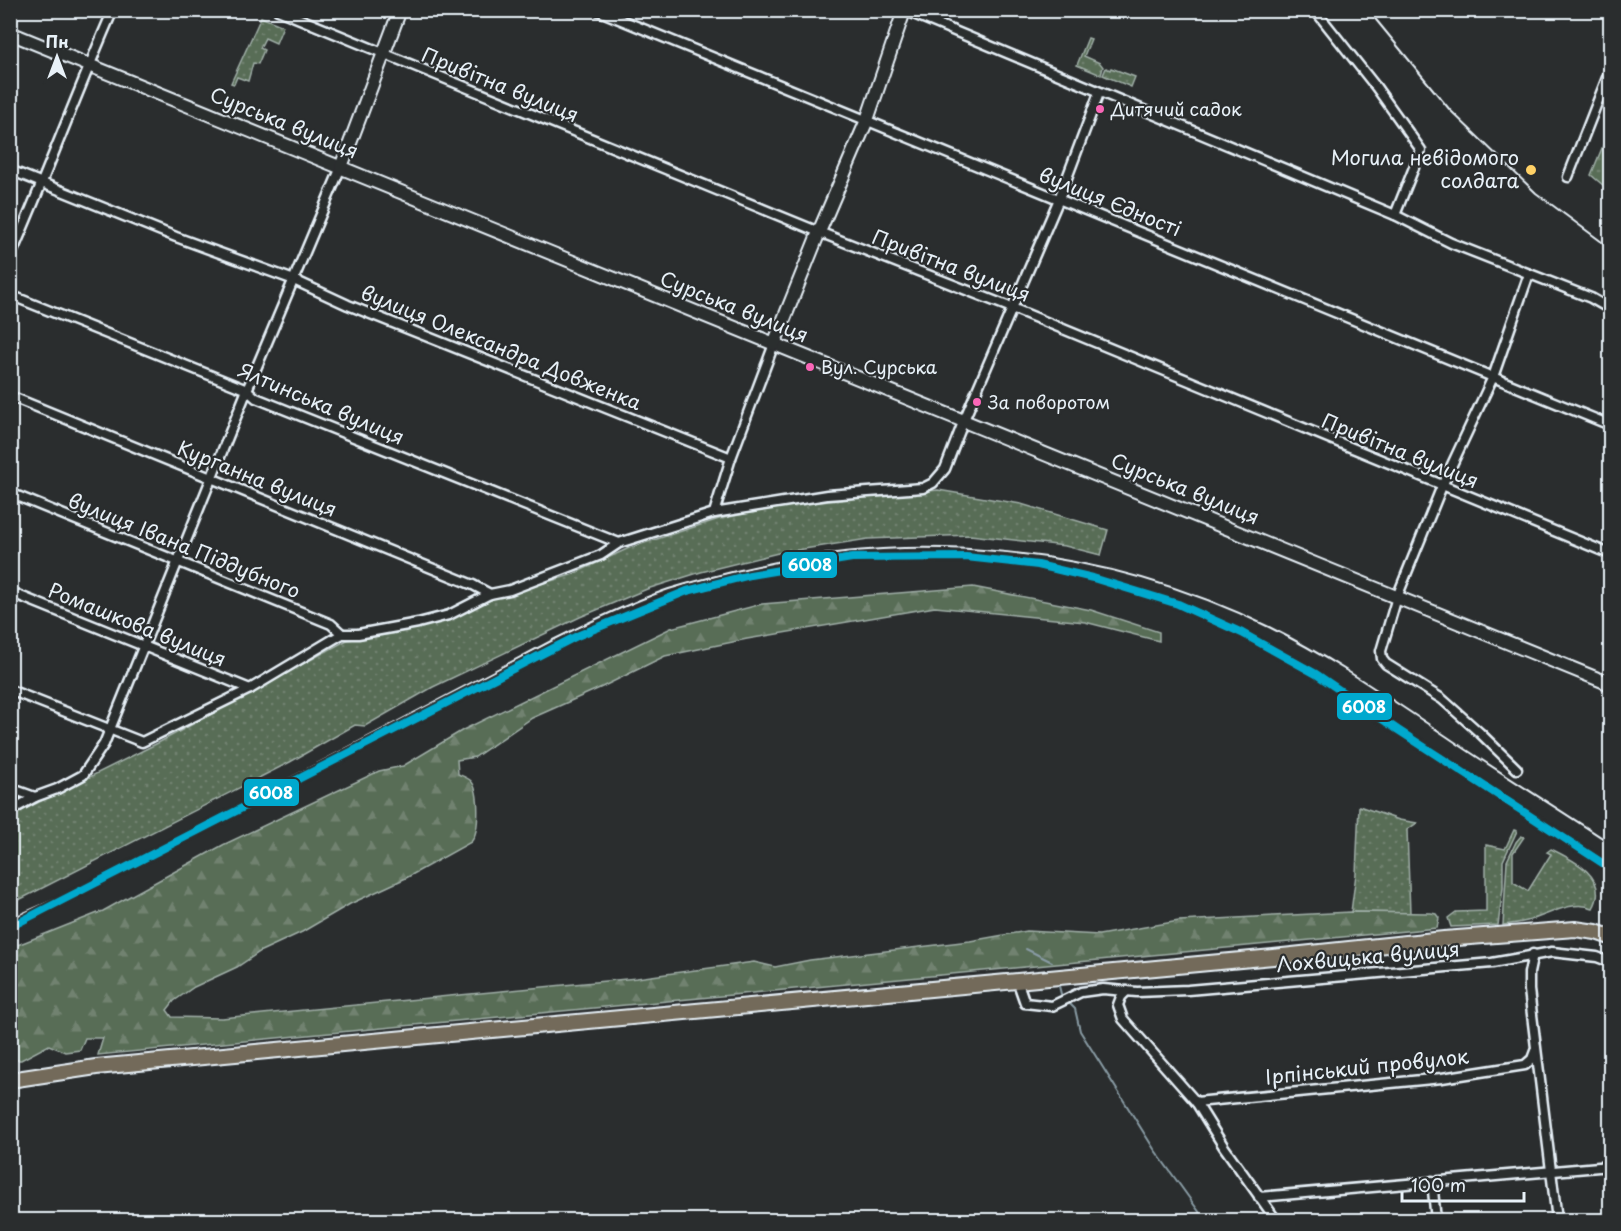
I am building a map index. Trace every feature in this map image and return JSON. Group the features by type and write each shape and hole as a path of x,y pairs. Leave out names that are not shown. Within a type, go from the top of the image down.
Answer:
{"main road":[{"path":"10,1080 96,1067 1527,932 1575,929 1611,937"}],"street":[{"path":"10,258 113,10"},
{"name":"Привітна вулиця","path":"278,10 383,55 1012,308 1611,554"},
{"path":"10,811 83,775 105,744 247,390 341,167 400,10"},
{"name":"вулиця Єдності","path":"597,10 1611,425"},
{"path":"1315,10 1376,87 1421,150 1395,215"},
{"path":"714,513 731,458 774,344 867,120 903,11 1395,215 1451,243 1591,298 1611,309"},
{"name":"Сурська вулиця","path":"10,33 1611,684"},
{"path":"1568,177 1611,70"},
{"path":"10,690 142,742 250,689 342,634 358,634 449,615 490,594 510,590 569,569 601,555 619,543 714,513 827,495 923,488 933,483 945,469 1059,199 1099,93"},
{"name":"вулиця Олександра Довженка","path":"10,170 176,237 294,280 348,305 731,458"},
{"path":"1518,769 1442,699 1386,664 1382,659 1381,651 1397,597 1442,486 1493,377 1529,274"},
{"name":"Ялтинська вулиця","path":"10,295 247,390 256,398 619,543"},
{"name":"Курганна вулиця","path":"10,396 473,585 490,594"},
{"name":"вулиця Івана Піддубного","path":"10,494 331,624 342,634"},
{"name":"Ромашкова вулиця","path":"10,592 250,689"},
{"path":"10,788 35,797"},
{"name":"Лохвицька вулиця","path":"1017,980 1025,1003 1052,1006 1081,992 1103,988 1126,991 1188,990 1492,963 1533,954 1574,953 1611,962"},
{"path":"1533,954 1529,973 1529,990 1557,1221"},
{"path":"1126,991 1118,1005 1123,1019 1196,1102 1276,1221"},
{"path":"1535,1051 1525,1065 1533,1067 1538,1072"},
{"name":"Ірпінський провулок","path":"1196,1102 1442,1078 1525,1065"},
{"path":"1259,1197 1611,1166"},
{"path":"1432,1181 1436,1221"}],"green space":[{"path":"261,17 283,26 276,43 265,38 260,48 264,50 258,64 253,63 248,81 237,77 234,84 231,83"},
{"path":"1088,38 1091,39 1084,56 1100,63 1103,67 1101,75 1077,65"},
{"path":"1106,68 1135,77 1131,87 1103,75"},
{"path":"1610,132 1610,191 1591,175"},
{"path":"938,490 1021,504 1108,530 1101,555 1065,546 970,535 868,539 778,553 701,572 647,589 580,617 433,687 365,726 355,725 290,762 11,904 11,816 158,743 347,640 393,634 453,618 492,598 571,575 629,548 719,519 790,505"},
{"path":"973,587 1091,610 1159,632 1159,641 1085,622 935,607 747,639 665,656 532,718 475,757 457,760 458,774 471,781 476,793 477,821 471,842 406,878 350,904 302,932 261,951 237,967 194,987 174,1001 167,1010 172,1017 222,1018 637,978 754,962 775,967 810,960 970,941 1027,931 1099,935 1179,921 1351,912 1431,913 1436,914 1439,918 1437,928 98,1055 103,1038 85,1038 80,1050 65,1052 49,1045 21,1060 11,1060 10,948 103,911 223,845 379,771 403,766 463,730 671,628 762,604"},
{"path":"1359,806 1399,820 1417,823 1407,830 1410,913 1351,912 1356,874"},
{"path":"1514,830 1517,831 1503,861 1503,888 1498,925 1451,927 1448,918 1456,912 1486,911 1486,845 1505,849"},
{"path":"1521,836 1524,837 1513,853 1513,882 1528,891 1551,854 1547,852 1551,849 1579,865 1593,879 1597,888 1597,897 1593,908 1568,907 1527,921 1503,925 1507,861"}],"waterway":[{"path":"1026,949 1052,962"},
{"path":"1059,986 1061,994"},
{"path":"1070,1004 1075,1009 1080,1031 1154,1149 1205,1220"}],"railway":[{"path":"1368,10 1450,110 1536,193 1610,248"},
{"path":"10,919 78,889 553,640 621,608 672,588 736,571 803,557 871,550 939,548 1007,552 1075,562 1141,578 1206,600 1269,627 1338,665 1610,843"}],"transit line":[{"name":"6008","path":"10,927 577,636 687,591 750,575 852,558 966,557 1038,565 1093,578 1178,604 1242,633 1316,674 1610,868"}],"place":[{"name":"Дитячий садок","path":"1100,109"},
{"name":"Могила невідомого солдата","path":"1531,170"},
{"name":"Вул. Сурська","path":"810,367"},
{"name":"За поворотом","path":"977,402"}]}
